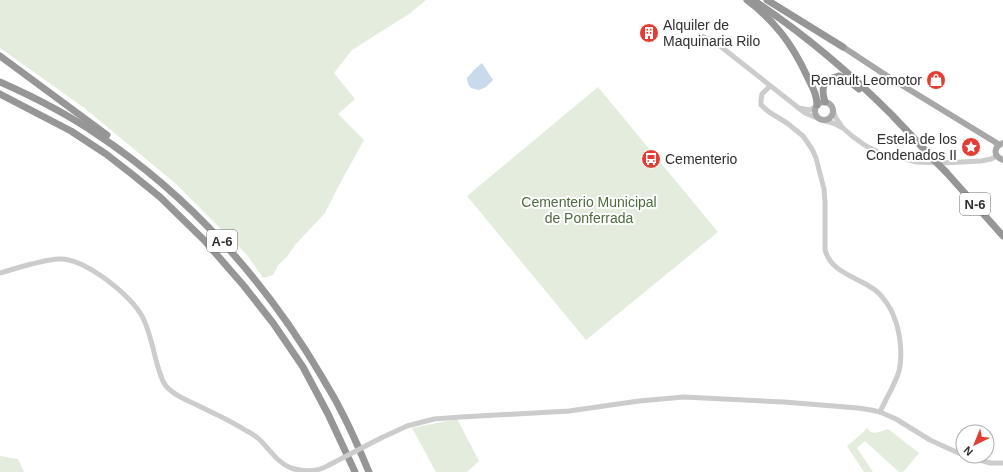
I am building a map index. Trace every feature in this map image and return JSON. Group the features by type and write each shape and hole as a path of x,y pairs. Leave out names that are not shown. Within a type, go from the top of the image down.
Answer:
{"highway":[{"path":"746,0 767,16 786,38 814,90 817,97 816,106"},
{"name":"N-6","path":"753,0 786,23 833,60 859,84 946,172 1003,236"},
{"path":"767,0 843,47"},
{"path":"0,56 145,165 183,197 208,223 219,239"},
{"name":"N-6","path":"825,102 822,94 824,85 830,79 839,76 848,80 903,127"},
{"name":"A-6","path":"0,82 23,92 98,135 168,188 219,239 275,306 307,352 340,408 369,472"},
{"name":"A-6","path":"0,95 71,131 106,154 160,197 204,240 244,286 273,323 303,367 328,414 355,472"}],"main road":[{"path":"843,47 887,76 995,142 1001,144 996,149 997,156 999,159 1003,160"},
{"path":"820,102 825,102 830,104 834,109 834,113 830,119 822,121 817,118 815,111 816,106 820,102"}],"street":[{"path":"702,36 715,42 805,114 817,118"},
{"path":"770,86 762,94 761,105 803,136 816,158 824,189 826,256 843,272 878,292 894,316 899,332 901,349 900,369 880,412"},
{"path":"798,108 810,110 816,106"},
{"path":"834,113 843,128 852,136 866,146 880,153 917,162 942,163 981,161 997,156"},
{"path":"825,121 843,128"},
{"path":"0,273 46,261 60,259 83,265 99,274 119,289 135,305 143,317 151,339 162,380 167,388 183,398 255,435 282,463 290,468 299,470 313,471 323,468 407,426 434,420 461,416 569,411 639,401 684,397 784,402 858,408 880,412 896,419 939,445 955,452"}],"green space":[{"path":"0,0 426,0 409,14 352,50 334,73 355,99 338,114 364,140 325,213 295,245 287,257 278,265 273,275 263,278 247,255 175,183 83,107 0,48"},
{"name":"Cementerio Municipal de Ponferrada","path":"598,87 718,232 586,340 467,196"},
{"path":"457,419 479,461 467,472 436,472 412,428"},
{"path":"867,428 870,432 875,433 888,429 919,453 903,472 899,472 865,441 857,448 873,472 864,472 847,446"},
{"path":"0,456 18,459 24,472 0,472"}],"water":[{"path":"482,63 493,80 486,87 479,90 471,88 468,84 467,78"}],"place":[{"name":"Alquiler de Maquinaria Rilo","path":"649,33"},
{"name":"Renault Leomotor","path":"936,80"},
{"name":"Estela de los Condenados II","path":"971,147"},
{"name":"Cementerio","path":"651,159"}]}
